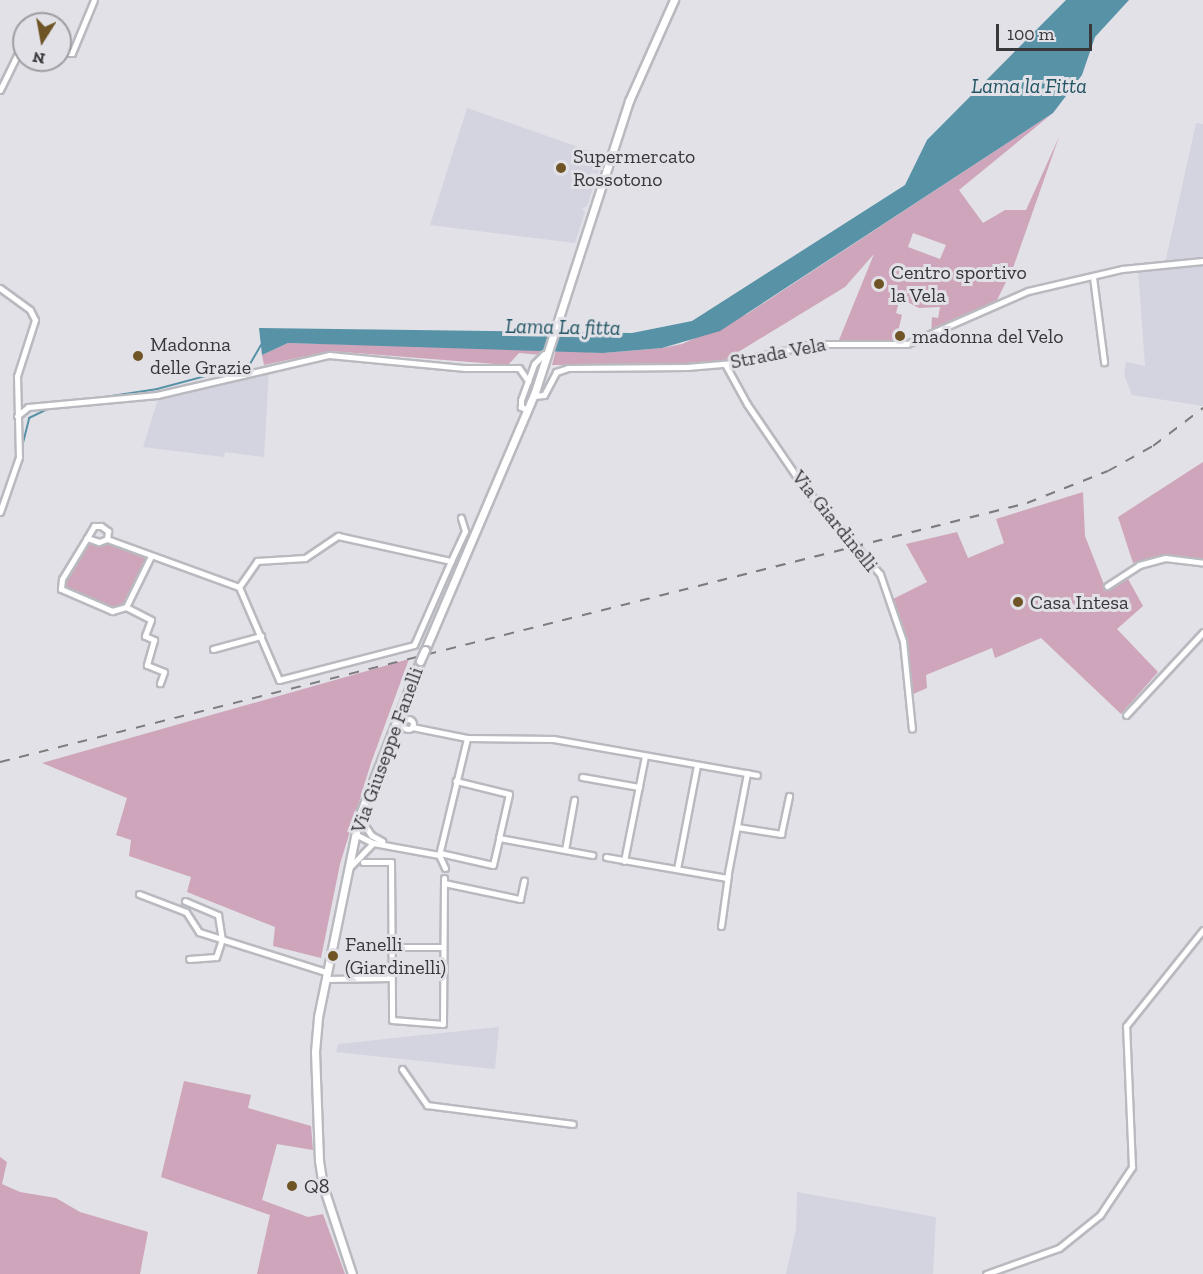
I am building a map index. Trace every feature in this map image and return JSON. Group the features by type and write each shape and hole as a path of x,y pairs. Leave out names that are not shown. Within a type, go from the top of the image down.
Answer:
{"main road":[{"name":"Via Giuseppe Fanelli","path":"352,1274 326,1195 319,1160 315,1052 325,976 359,817 420,661 534,396 629,101 674,0"}],"street":[{"path":"72,53 94,0"},
{"path":"0,90 12,66"},
{"name":"Strada Vela","path":"534,396 544,395 556,372 563,369 725,364 813,344 907,344 1017,295 1151,264 1203,261"},
{"path":"1093,277 1104,362"},
{"path":"0,288 34,317 18,368 19,457 0,512"},
{"path":"528,410 520,405 534,364 550,350"},
{"path":"18,393 22,401 32,406 157,395 329,354 465,368 519,368 528,381"},
{"name":"Via Giardinelli","path":"725,364 747,404 802,486 880,574 903,641 912,729"},
{"path":"17,416 32,406"},
{"path":"87,538 99,542 106,539 239,587 279,680 414,645 465,531 461,518"},
{"path":"106,539 108,531 101,526 94,526 62,579 61,589 112,611 126,607 151,620 145,636 154,640 147,665 164,672 160,683"},
{"path":"239,587 248,568 257,561 305,558 338,536 451,561"},
{"path":"126,607 151,556"},
{"path":"1107,586 1138,565 1165,558 1203,563"},
{"path":"1126,715 1203,632"},
{"path":"213,649 261,636"},
{"path":"412,727 467,738 550,739 757,775"},
{"path":"445,868 439,854 467,738"},
{"path":"624,861 645,756"},
{"path":"677,869 698,765"},
{"path":"727,878 747,773"},
{"path":"721,926 727,878 747,773"},
{"path":"582,777 639,788"},
{"path":"355,834 373,843 383,842 493,865 509,794 456,781"},
{"path":"737,827 781,834 789,796"},
{"path":"565,850 574,800"},
{"path":"359,817 371,835 383,842"},
{"path":"355,834 371,835"},
{"path":"499,838 592,855"},
{"path":"348,869 373,843"},
{"path":"606,857 727,878"},
{"path":"363,862 391,862 392,1020 443,1024 444,880 520,899 524,880"},
{"path":"139,894 186,912 199,932 325,976 392,978"},
{"path":"185,901 218,915 222,939 216,957 189,959"},
{"path":"986,1274 1059,1248 1100,1215 1132,1167 1126,1026 1203,930"},
{"path":"391,947 443,947"},
{"path":"402,1069 427,1105 573,1124"}],"shaded area":[{"path":"467,108 604,156 598,174 592,173 590,179 595,182 587,206 582,209 585,212 575,243 430,225"},
{"path":"1053,113 959,190 983,223 1005,210 1026,210 1059,137 1013,268 997,300 931,335 932,317 938,318 940,307 919,308 900,298 896,313 902,315 896,340 839,340 874,254 845,287 725,360 684,364 552,365 556,350 603,353 662,348 682,344 747,314","holes":["913,233 946,245 940,259 908,247"]},
{"path":"1196,123 1203,124 1203,406 1132,395 1124,374 1126,362 1145,366 1138,270 1164,268"},
{"path":"288,343 544,349 542,355 519,353 508,365 330,351 264,365 262,355"},
{"path":"269,370 264,457 225,452 224,457 143,447 158,399"},
{"path":"1203,462 1203,561 1163,555 1133,563 1118,517"},
{"name":"Casa Intesa","path":"1083,492 1085,536 1105,587 1111,589 1127,577 1143,606 1117,629 1158,672 1121,714 1041,638 995,658 992,648 926,675 927,688 911,695 905,640 893,599 927,582 906,544 957,532 968,558 1004,543 996,519"},
{"path":"90,542 102,547 107,543 147,557 124,603 113,610 66,590 65,579"},
{"path":"409,659 371,763 340,864 321,958 273,946 275,927 187,892 191,877 129,856 131,840 116,835 127,798 42,763"},
{"path":"499,1027 495,1069 336,1052 338,1044"},
{"path":"184,1081 251,1095 248,1108 311,1126 313,1150 277,1144 262,1200 308,1217 323,1214 345,1274 257,1274 270,1215 161,1177"},
{"path":"0,1157 7,1162 2,1184 20,1192 56,1198 80,1212 148,1232 140,1274 0,1274"},
{"path":"797,1192 936,1217 933,1274 786,1274 796,1229"}],"water":[{"name":"Lama la Fitta","path":"1066,0 1129,0 1095,37 1082,75 1053,113 720,331 662,348 603,353 288,343 262,355 259,328 632,333 692,321 905,185 927,140"}],"waterway":[{"name":"Lama La fitta","path":"105,397 157,389 250,364 261,345"},
{"name":"Lama La fitta","path":"21,451 29,418 52,407"},
{"name":"Lama La fitta","path":"5,505 18,468"}],"railway":[{"path":"0,762 1027,503 1108,471 1153,446 1203,408"}],"place":[{"name":"Supermercato Rossotono","path":"561,168"},
{"name":"Centro sportivo la Vela","path":"879,284"},
{"name":"madonna del Velo","path":"900,336"},
{"name":"Madonna delle Grazie","path":"138,356"},
{"name":"Casa Intesa","path":"1018,602"},
{"name":"Fanelli (Giardinelli)","path":"333,956"},
{"name":"Q8","path":"292,1186"}]}
